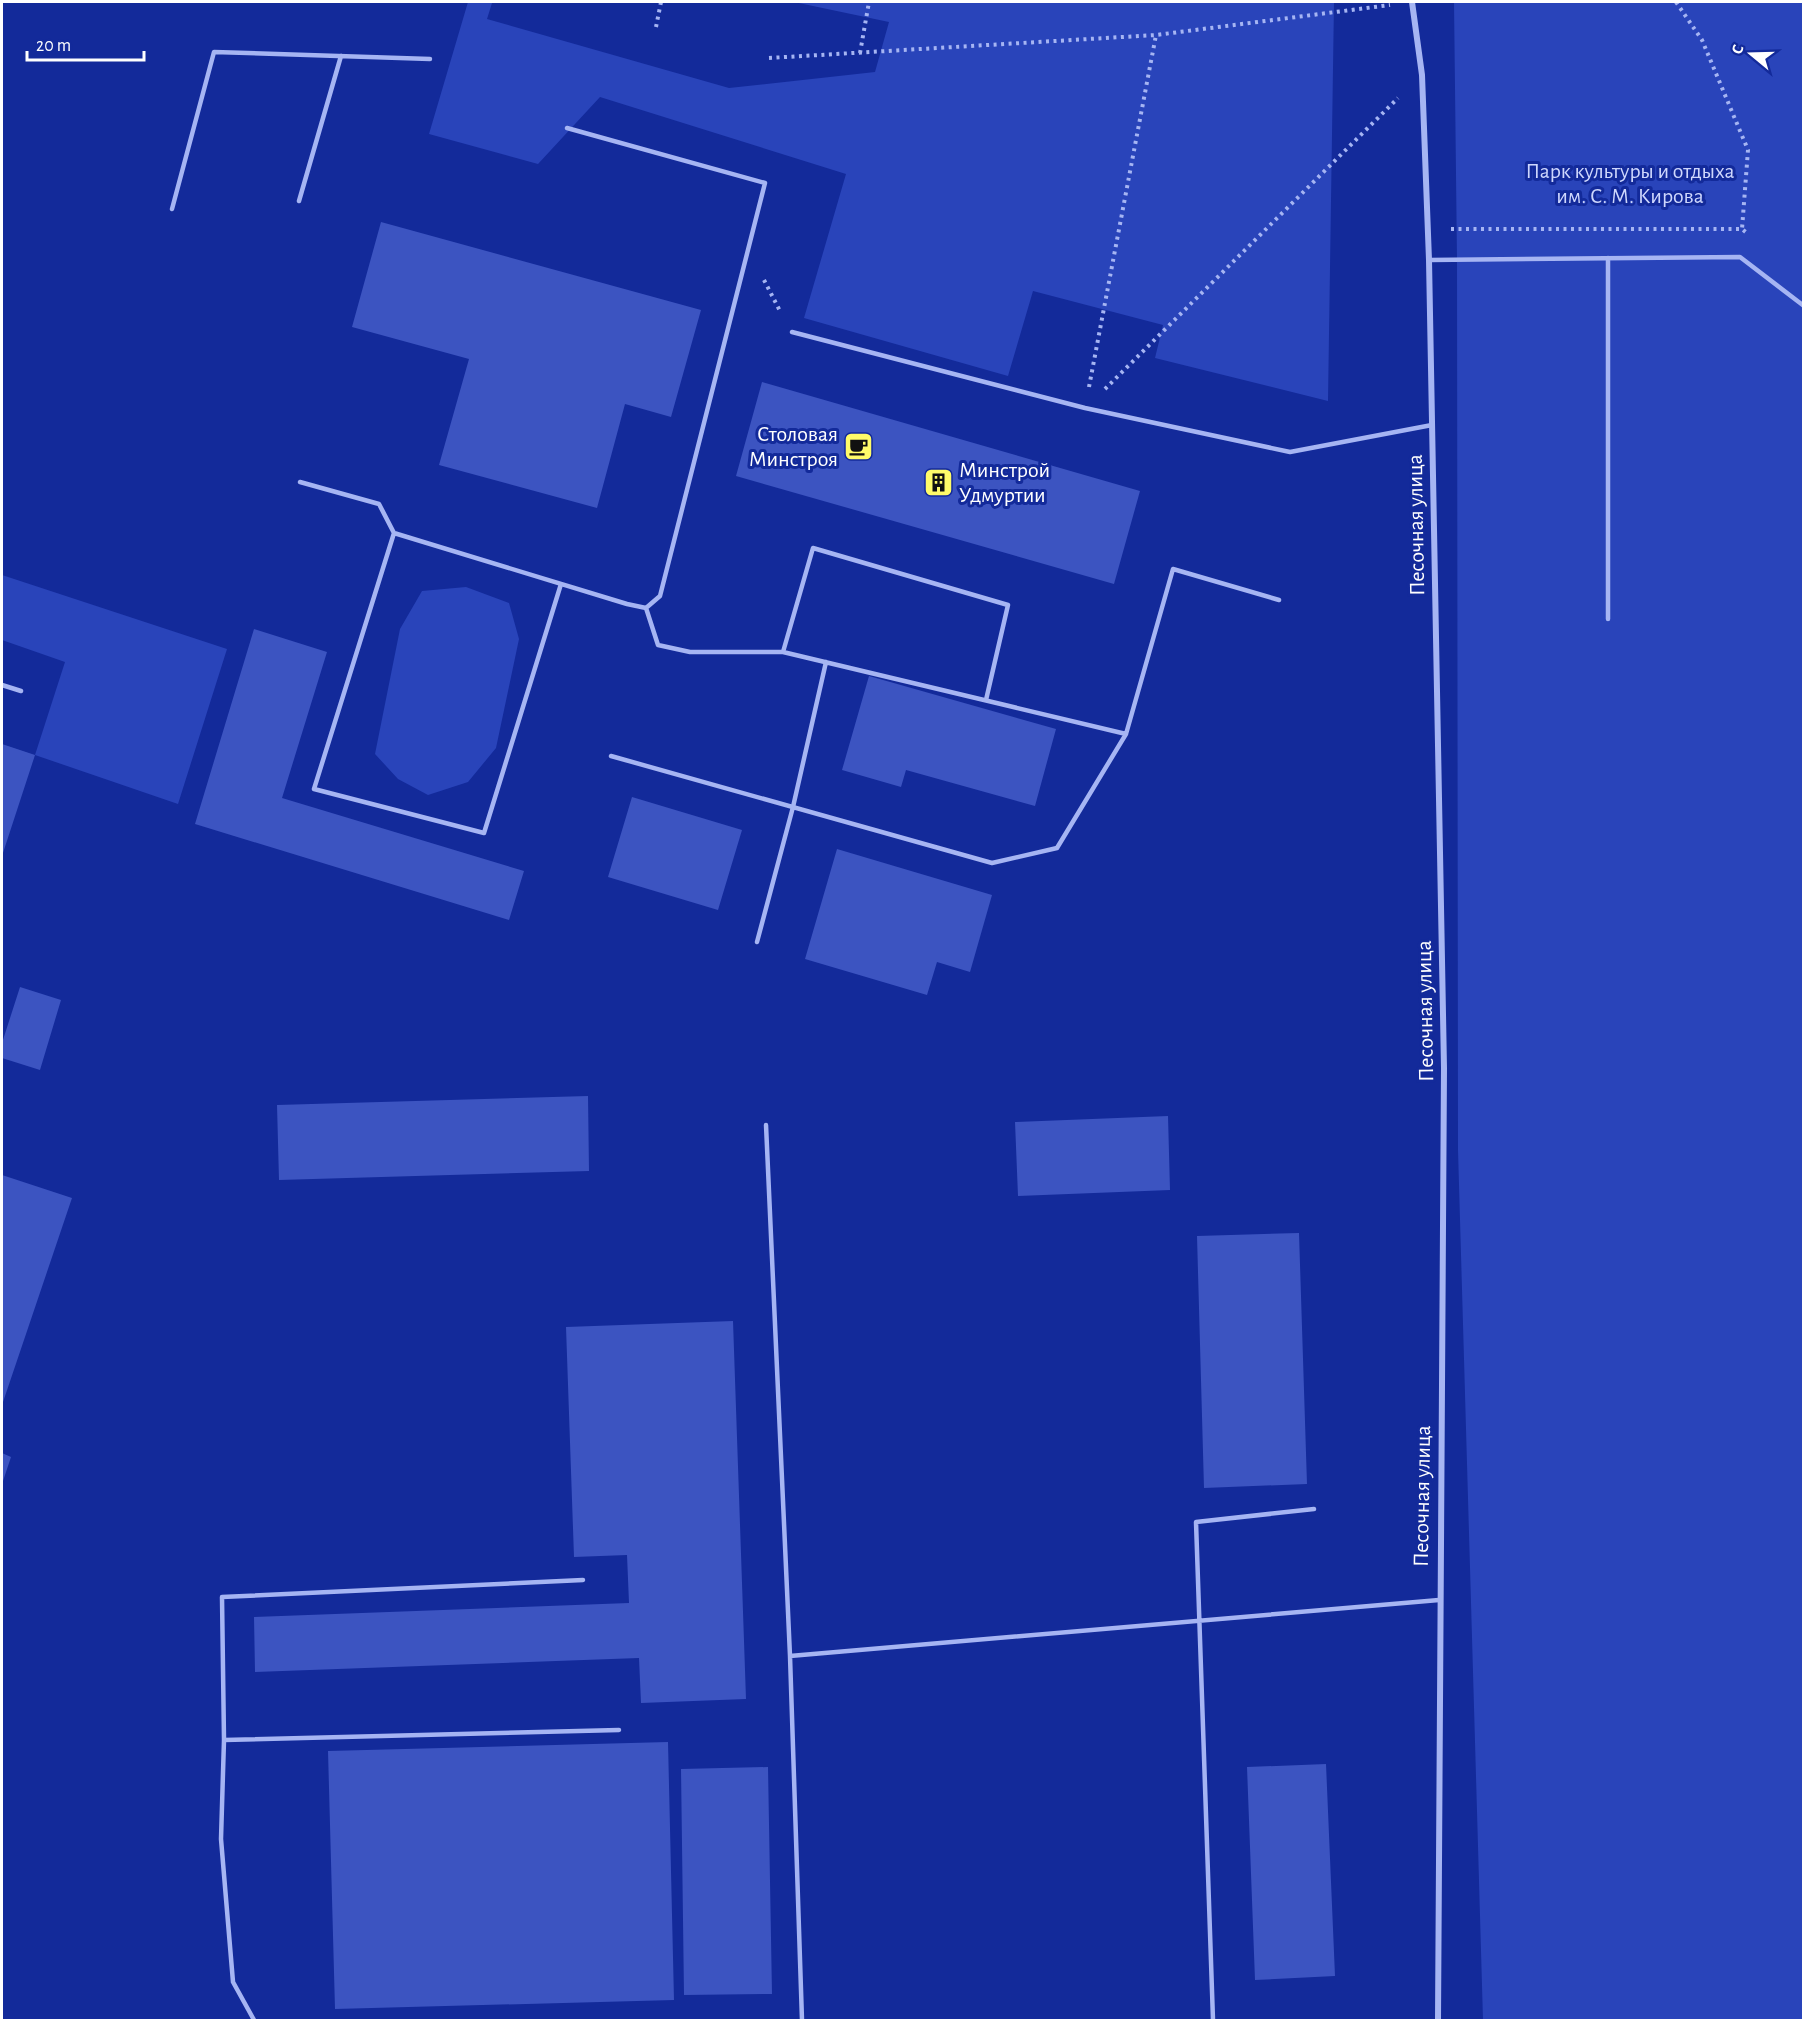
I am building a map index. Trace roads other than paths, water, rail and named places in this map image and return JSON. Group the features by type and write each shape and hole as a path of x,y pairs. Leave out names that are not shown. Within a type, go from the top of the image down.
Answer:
{"street":[{"name":"Песочная улица","path":"1412,2 1422,75 1429,260 1444,1068 1438,2020"}],"lane":[{"path":"172,209 214,52 430,59"},
{"path":"299,201 341,56"},
{"path":"567,128 765,183 660,596 646,608"},
{"path":"1429,260 1740,257 1803,306"},
{"path":"1608,258 1608,619"},
{"path":"792,332 1085,408 1290,452 1432,425"},
{"path":"300,482 379,504 394,533 314,789 484,833 561,584"},
{"path":"394,533 646,608"},
{"path":"783,652 813,548 1008,605 986,700"},
{"path":"611,756 992,863 1057,848 1126,734 1173,569 1279,600"},
{"path":"646,608 658,645 690,652 783,652 1126,734"},
{"path":"757,942 793,807 826,662"},
{"path":"2,685 21,691"},
{"path":"766,1125 790,1656 802,2020"},
{"path":"1213,2020 1196,1522 1314,1509"},
{"path":"254,2020 233,1982 221,1839 224,1740 222,1597 583,1580"},
{"path":"790,1656 1439,1600"},
{"path":"224,1740 619,1731"}],"place":[{"name":"Столовая Минстроя","path":"859,447"},
{"name":"Минстрой Удмуртии","path":"938,483"}],"park label":[{"name":"Парк культуры и отдыха им. С. М. Кирова","path":"1630,184"}]}
